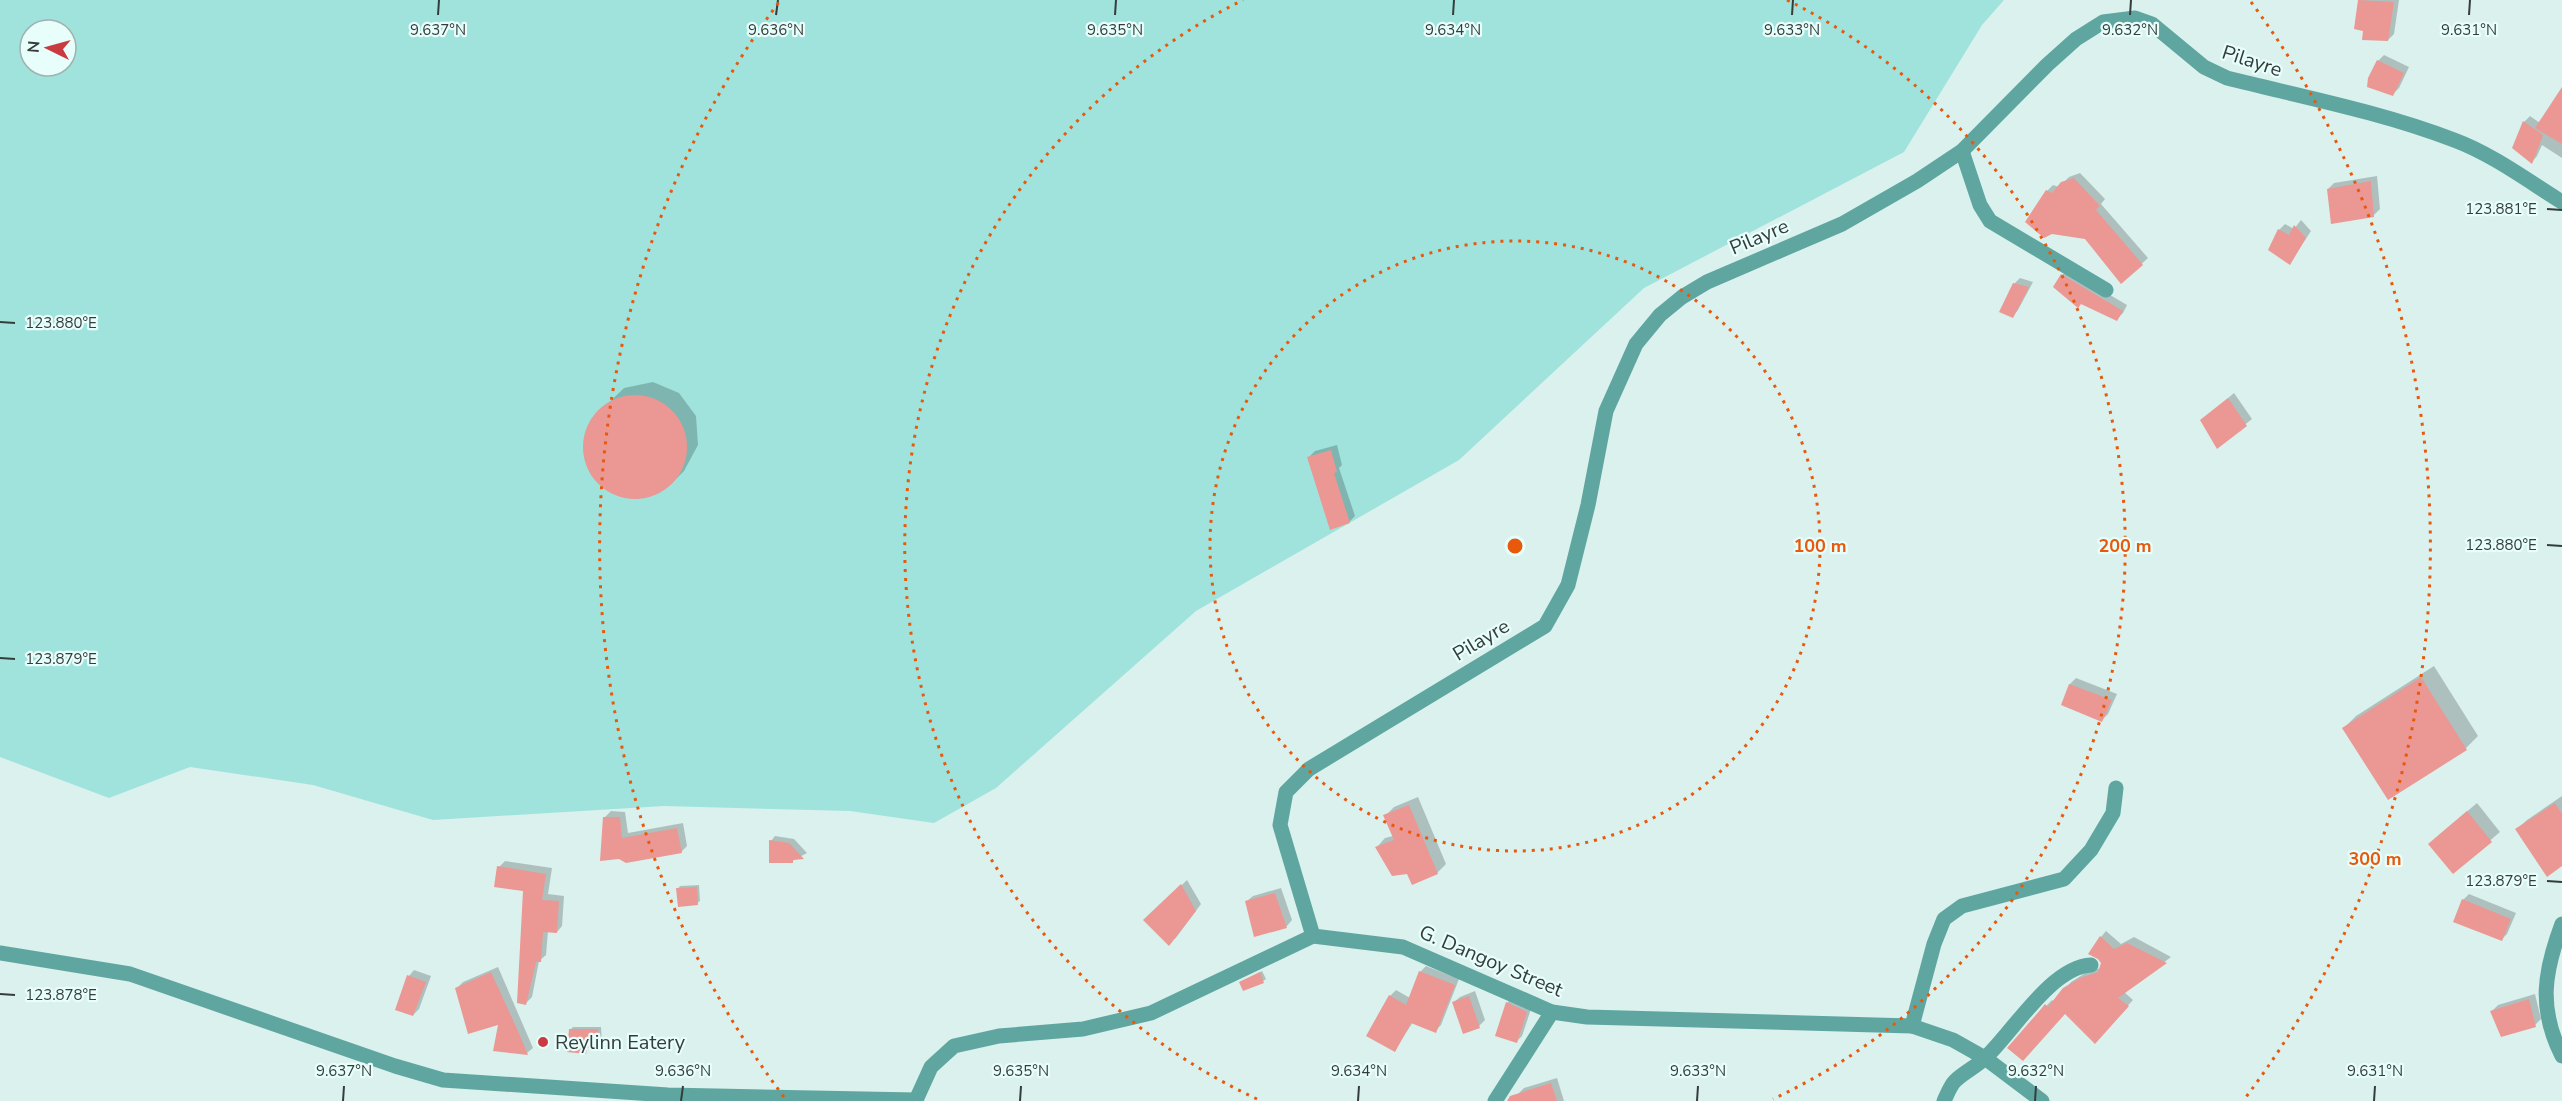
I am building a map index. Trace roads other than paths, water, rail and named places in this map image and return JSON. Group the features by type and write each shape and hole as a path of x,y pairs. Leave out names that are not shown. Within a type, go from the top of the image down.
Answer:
{"street":[{"name":"Pilayre","path":"1313,936 1280,825 1286,792 1309,769 1545,626 1568,585 1588,505 1606,411 1635,344 1660,315 1682,297 1707,282 1842,224 1879,204 1962,151 2047,65 2076,39 2103,22 2134,18 2152,24 2204,67 2227,78 2388,119 2456,140 2562,202"},
{"path":"1962,151 1980,205 1990,221 2106,290"},
{"path":"1912,1026 1934,944 1944,919 1962,906 2064,879 2091,850 2113,813 2116,788"},
{"path":"2562,924 2550,956 2545,1007 2554,1039 2562,1056"},
{"path":"0,953 130,974 395,1066 443,1080 668,1095 917,1100 931,1067 954,1046 999,1036 1083,1029 1151,1013 1313,936"},
{"name":"G. Dangoy Street","path":"1313,936 1403,947 1552,1012 1587,1017 1912,1026 1953,1040 1985,1058 2042,1101"},
{"path":"1944,1101 1954,1081 1985,1058 2019,1017 2046,990 2078,966 2091,965"},
{"path":"1495,1101 1552,1012"}],"place":[{"name":"Reylinn Eatery","path":"543,1042"}]}
